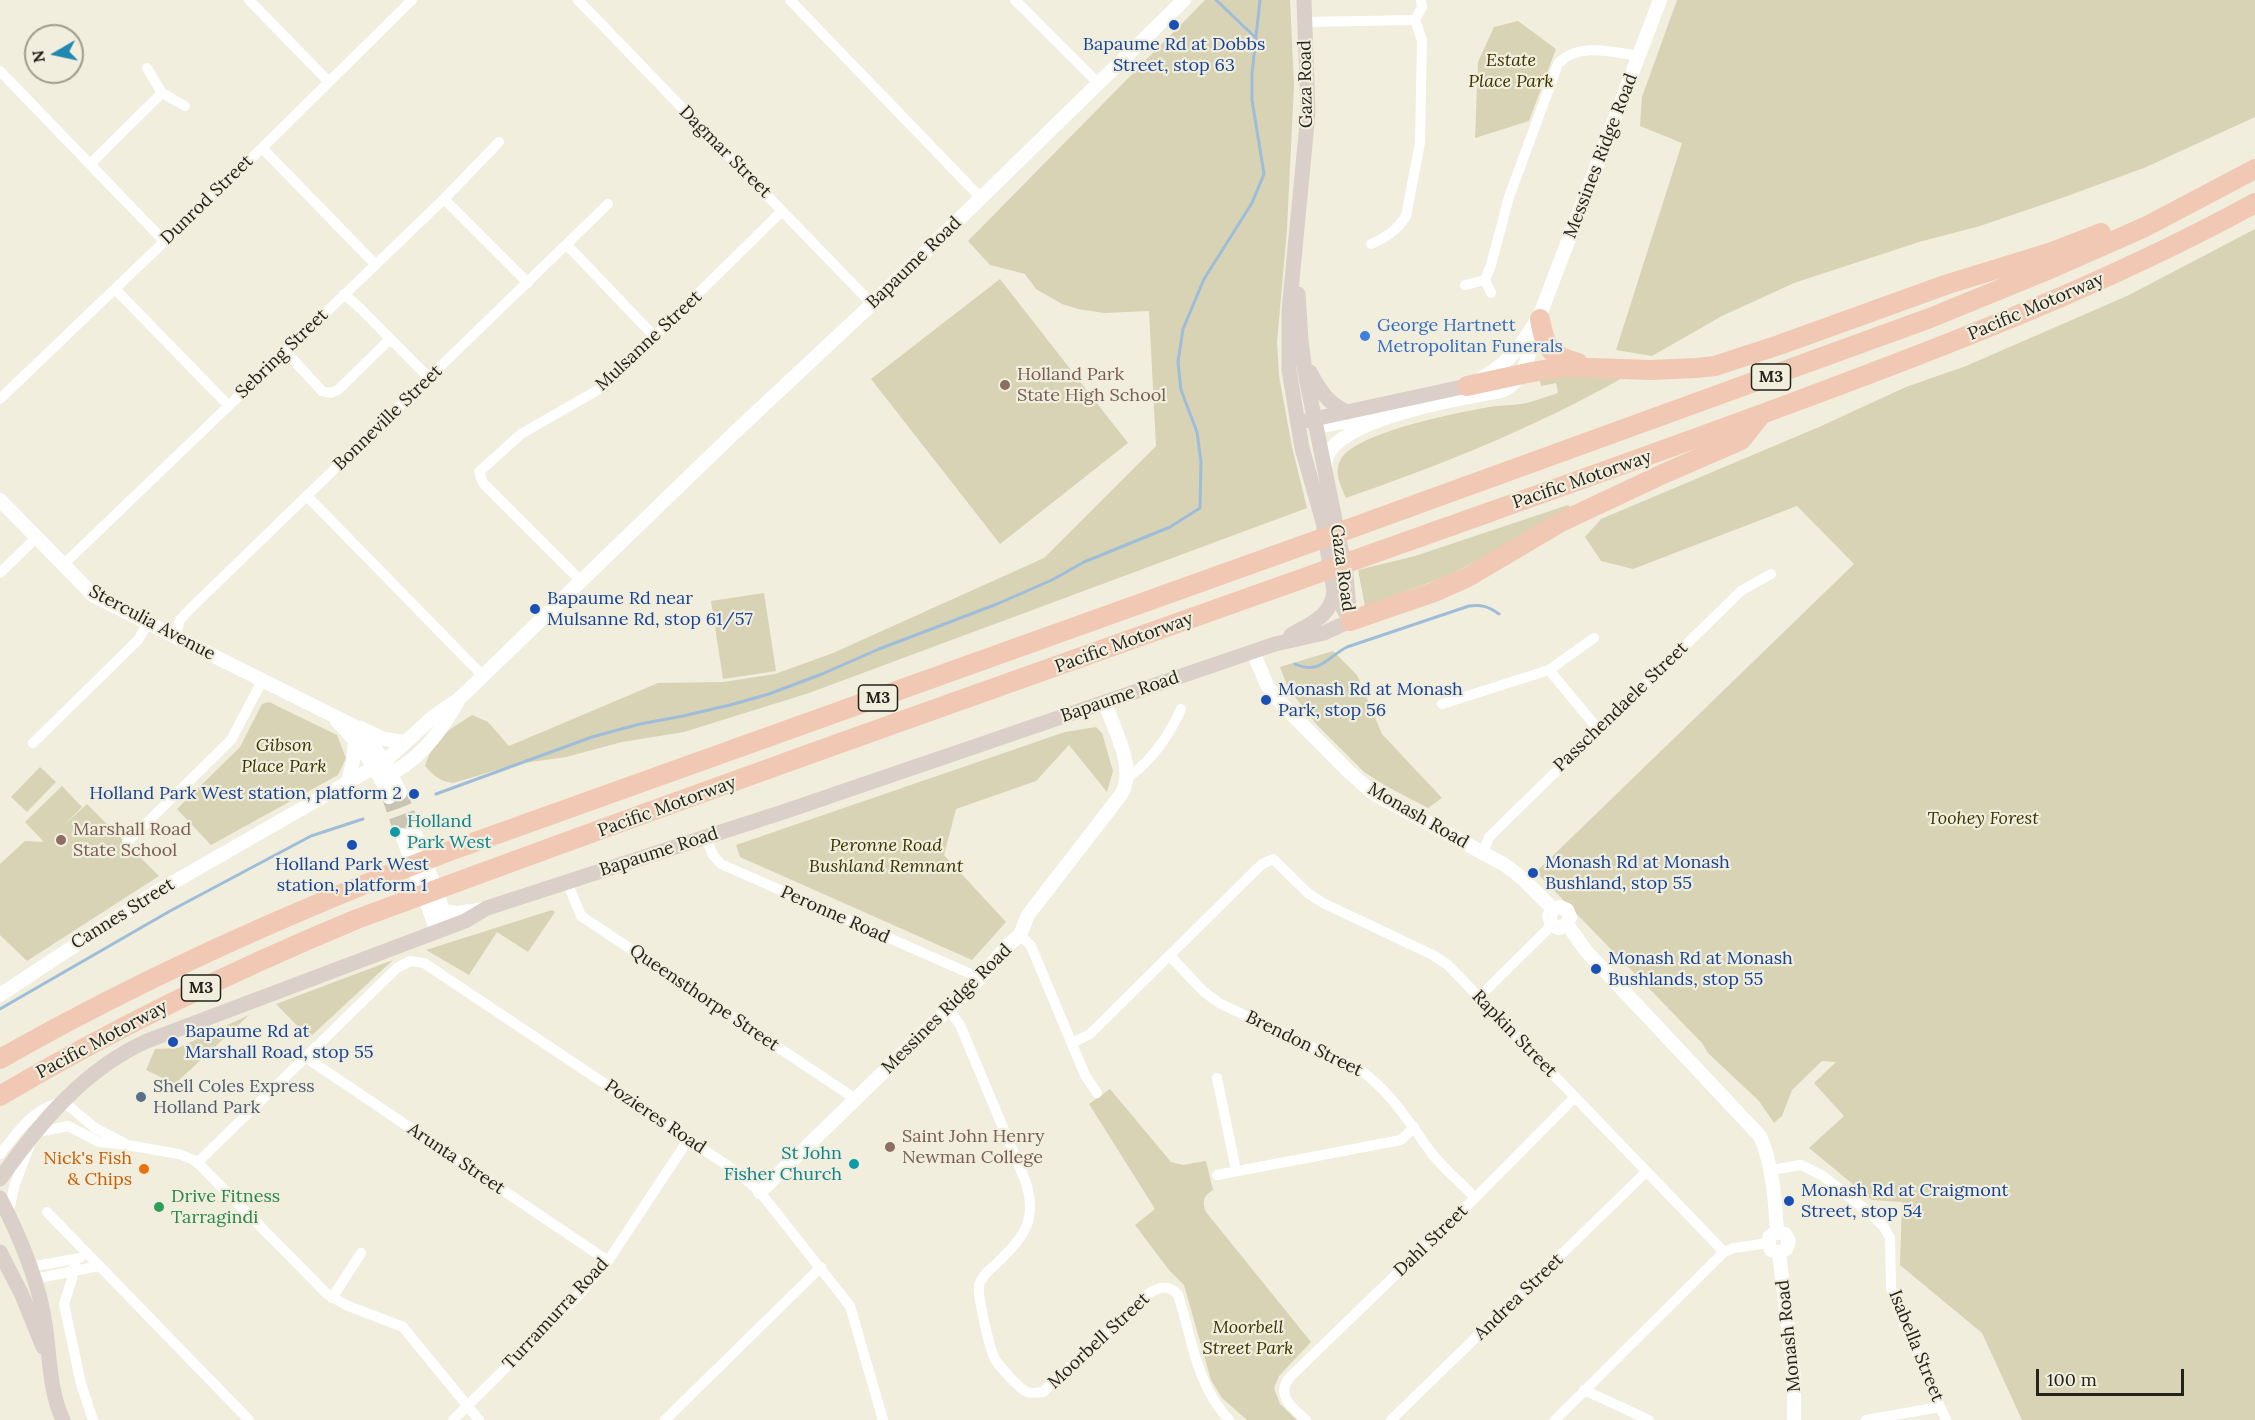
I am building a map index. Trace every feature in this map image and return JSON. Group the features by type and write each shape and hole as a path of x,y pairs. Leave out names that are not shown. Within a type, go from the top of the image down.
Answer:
{"highway":[{"name":"Pacific Motorway","path":"0,1059 176,965 267,924 401,870 1930,318 2145,227 2255,169"},
{"name":"Pacific Motorway","path":"0,1096 81,1049 224,977 311,938 455,883 1908,361 2043,305 2156,253 2255,203"},
{"path":"1467,386 1554,368 1696,369 1732,361 1948,284 2071,245 2154,211 2177,209"},
{"path":"1540,315 1545,343 1553,353 1563,359 1589,367"},
{"path":"1350,621 1434,592 1468,577 1561,522 1741,440 1761,415"}],"main road":[{"name":"Gaza Road","path":"1304,0 1308,113 1287,338 1289,370 1297,426 1323,522 1334,591 1350,621"},
{"name":"Gaza Road","path":"1297,240 1303,355 1346,574 1350,621"},
{"path":"1303,355 1320,391 1334,405 1347,412"},
{"name":"Messines Ridge Road","path":"1297,426 1316,423 1347,412 1467,386"},
{"name":"Bapaume Road","path":"1275,644 1323,616 1330,606 1334,591"},
{"name":"Bapaume Road","path":"0,1179 75,1089 104,1064 147,1041 470,919 487,908 786,811 1275,644 1324,633 1350,621"},
{"path":"0,1198 32,1273 45,1324 47,1355"},
{"path":"0,1252 14,1278 47,1355 63,1420"},
{"path":"14,1278 32,1273"}],"street":[{"path":"249,0 329,82"},
{"name":"Dunrod Street","path":"2,394 262,148 412,0"},
{"name":"Dagmar Street","path":"578,0 872,304"},
{"path":"790,0 981,198"},
{"path":"1015,0 1098,83"},
{"name":"Bapaume Road","path":"383,770 406,742 434,716 459,699 732,435 872,304 1184,0"},
{"path":"1371,244 1387,237 1400,226 1406,216 1420,142 1422,40 1415,20 1422,6 1421,0"},
{"name":"Messines Ridge Road","path":"1521,374 1540,315 1660,0"},
{"path":"1305,22 1415,20"},
{"path":"1491,293 1485,280 1509,197 1558,64 1566,55 1578,51 1607,51 1639,56"},
{"path":"147,68 162,93 185,106"},
{"path":"0,71 164,241"},
{"path":"90,164 162,93"},
{"name":"Sebring Street","path":"63,565 444,199 500,142"},
{"path":"262,148 375,264"},
{"path":"444,199 528,283"},
{"name":"Bonneville Street","path":"175,636 182,618 608,204"},
{"name":"Mulsanne Street","path":"581,581 483,483 479,472 521,434 603,387 782,211"},
{"path":"567,245 655,337"},
{"path":"1465,285 1485,280"},
{"path":"115,289 228,405"},
{"path":"344,294 429,378"},
{"name":"Messines Ridge Road","path":"1467,386 1487,376 1510,358 1524,342 1540,315"},
{"path":"285,351 322,391 330,393 338,390 390,339"},
{"path":"1316,423 1407,411 1503,391 1514,384 1521,374"},
{"path":"1326,472 1327,455 1336,444 1375,422 1407,411"},
{"path":"307,496 483,676"},
{"name":"Sterculia Avenue","path":"0,500 94,596 353,725 369,741 394,794"},
{"path":"0,573 37,537"},
{"name":"Passchendaele Street","path":"1483,853 1489,837 1598,729 1742,591 1771,574"},
{"path":"33,743 138,640 148,623"},
{"path":"1442,704 1549,670 1594,638"},
{"name":"Monash Road","path":"1253,652 1267,685 1276,698 1361,783 1386,802 1505,865 1523,879 1553,909 1560,907 1567,910 1570,917 1567,924 1587,951 1760,1136 1768,1154 1771,1170 1771,1250 1779,1253 1794,1376 1794,1420"},
{"path":"1549,670 1598,729"},
{"path":"127,842 231,740 262,681"},
{"name":"Bapaume Road","path":"383,770 409,764 432,742 459,699"},
{"path":"1105,703 1124,756 1128,777"},
{"name":"Messines Ridge Road","path":"760,1192 857,1100 1020,935 1028,915 1120,796 1126,787 1128,777 1140,768 1171,730 1181,709"},
{"name":"Sterculia Avenue","path":"329,714 383,770"},
{"path":"353,725 384,739 406,742"},
{"path":"348,782 354,761 355,740"},
{"name":"Cannes Street","path":"0,995 153,894 348,782 383,770"},
{"path":"408,832 443,911 438,931 408,832"},
{"name":"Peronne Road","path":"705,836 713,855 721,864 980,978"},
{"name":"Rapkin Street","path":"1170,956 1263,864 1273,859 1309,894 1323,903 1433,955 1448,965 1724,1252"},
{"name":"Queensthorpe Street","path":"567,882 581,916 857,1100"},
{"path":"443,911 458,913 487,908"},
{"path":"1553,909 1549,916 1552,925 1559,928 1567,924"},
{"path":"1478,998 1552,925"},
{"path":"1020,935 1031,946 1085,1075 1097,1093"},
{"path":"1072,1043 1090,1034 1170,956"},
{"name":"Brendon Street","path":"1170,956 1203,991 1219,1003 1371,1077 1400,1108 1431,1153 1475,1198"},
{"name":"Pozieres Road","path":"305,1057 397,968 407,962 418,961 428,964 743,1176 760,1192 846,1299 854,1313 884,1420"},
{"name":"Moorbell Street","path":"948,1008 960,1025 1025,1180 1031,1202 1029,1219 1022,1236 986,1274 979,1286 980,1301 996,1361 1024,1390 1037,1394 1043,1392 1148,1294 1159,1288 1170,1288 1179,1294 1203,1384 1212,1401 1229,1420"},
{"path":"197,1163 305,1057"},
{"name":"Arunta Street","path":"305,1057 608,1260"},
{"path":"1217,1078 1236,1170"},
{"name":"Dahl Street","path":"1306,1420 1288,1404 1283,1393 1285,1383 1575,1097"},
{"path":"64,1102 94,1128 127,1145"},
{"name":"Bapaume Road","path":"0,1154 4,1143 41,1109 50,1104 64,1102"},
{"path":"8,1214 15,1184 35,1135 68,1126 99,1142 179,1154 197,1163 332,1298 403,1327 479,1420"},
{"path":"1217,1174 1401,1140 1414,1127"},
{"name":"Turramurra Road","path":"453,1420 577,1297 608,1260 688,1140"},
{"name":"Isabella Street","path":"1771,1170 1801,1166 1823,1176 1884,1227 1890,1238 1891,1288 1899,1312 1946,1420"},
{"name":"Andrea Street","path":"1391,1420 1646,1172"},
{"path":"47,1212 249,1420"},
{"path":"1555,1420 1724,1252 1772,1237"},
{"path":"332,1298 361,1253"},
{"path":"32,1273 75,1259 90,1257"},
{"path":"75,1259 74,1271 64,1304 81,1384 93,1420"},
{"path":"32,1273 74,1271 99,1266"},
{"path":"665,1420 821,1267"},
{"path":"1584,1390 1649,1420"},
{"path":"1866,1420 1940,1407"}],"green space":[{"path":"1205,0 1290,0 1294,85 1287,229 1277,342 1279,376 1292,447 1307,508 809,693 684,732 622,742 566,757 517,764 453,783 441,779 428,770 425,766 432,747 449,730 472,715 488,722 509,746 658,683 723,682 775,674 833,653 1044,558 1156,446 1149,311 1104,313 1062,304 1036,289 1025,274 990,265 968,241"},
{"path":"1677,0 2255,0 2255,117 2144,168 2056,200 1980,226 1919,242 1794,283 1722,316 1652,356 1616,350 1682,143 1640,126 1642,97"},
{"name":"Estate Place Park","path":"1518,21 1556,49 1529,121 1475,138 1478,62 1494,27"},
{"name":"Toohey Forest","path":"2255,229 2255,1420 2022,1420 1982,1333 1900,1265 1902,1202 1872,1200 1809,1148 1844,1116 1814,1083 1836,1062 1822,1061 1792,1090 1782,1116 1774,1123 1759,1101 1708,1053 1702,1043 1536,872 1854,564 1797,506 1633,569 1601,561 1585,537 1601,519 1819,427 1906,387 1966,366 2127,296"},
{"path":"1000,279 1128,443 1000,544 871,379"},
{"path":"1551,377 1624,377 1556,413 1488,444 1346,498 1338,469 1341,459 1351,449 1367,440 1412,424 1496,406 1527,403 1558,393 1556,383 1541,386 1540,381"},
{"path":"1568,505 1571,508 1491,554 1445,577 1365,606 1358,570 1415,556"},
{"path":"764,593 776,671 723,679 711,601"},
{"path":"1333,651 1357,675 1382,734 1442,798 1428,808 1364,772 1317,725 1288,688 1280,667"},
{"name":"Gibson Place Park","path":"269,702 337,735 346,758 338,775 211,845 177,809 240,747 262,704"},
{"name":"Peronne Road Bushland Remnant","path":"1096,727 1102,733 1113,771 1107,792 1069,745 1036,781 956,809 944,855 1006,922 972,960 740,857 736,845 1065,732"},
{"path":"40,767 56,782 27,812 11,797"},
{"name":"Marshall Road State School","path":"62,786 82,807 62,827 87,804 159,876 27,961 0,935 0,864 25,841 44,842 25,822"},
{"path":"552,910 555,912 528,952 497,932 469,975 426,950"},
{"path":"393,960 309,1038 276,1004"},
{"path":"249,1015 175,1084 146,1070 155,1049 178,1048"},
{"name":"Moorbell Street Park","path":"1110,1089 1171,1162 1183,1165 1206,1161 1213,1190 1204,1200 1206,1212 1311,1342 1279,1376 1274,1388 1280,1404 1297,1420 1247,1420 1222,1398 1211,1380 1184,1285 1169,1270 1135,1225 1155,1209 1089,1104"}],"waterway":[{"path":"1216,0 1256,38"},
{"path":"436,794 592,737 769,694 997,604 1052,580 1084,562 1170,527 1200,508 1201,462 1197,432 1181,390 1178,362 1183,329 1204,279 1252,203 1264,174 1252,100 1252,74 1260,0"},
{"path":"1295,664 1311,668 1322,664 1347,647 1469,606 1478,605 1499,614"},
{"path":"0,1009 170,911 311,836 363,819"}],"tunnel":[{"path":"400,793 414,830"},
{"path":"389,797 402,835"}],"place":[{"name":"Bapaume Rd at Dobbs Street, stop 63","path":"1174,25"},
{"name":"George Hartnett Metropolitan Funerals","path":"1365,336"},
{"name":"Holland Park State High School","path":"1005,385"},
{"name":"Bapaume Rd near Mulsanne Rd, stop 61/57","path":"535,609"},
{"name":"Monash Rd at Monash Park, stop 56","path":"1266,700"},
{"name":"Holland Park West station, platform 2","path":"414,794"},
{"name":"Holland Park West","path":"395,832"},
{"name":"Marshall Road State School","path":"61,840"},
{"name":"Holland Park West station, platform 1","path":"352,845"},
{"name":"Monash Rd at Monash Bushland, stop 55","path":"1533,873"},
{"name":"Monash Rd at Monash Bushlands, stop 55","path":"1596,969"},
{"name":"Bapaume Rd at Marshall Road, stop 55","path":"173,1042"},
{"name":"Shell Coles Express Holland Park","path":"141,1097"},
{"name":"Saint John Henry Newman College","path":"890,1147"},
{"name":"St John Fisher Church","path":"854,1164"},
{"name":"Nick's Fish & Chips","path":"144,1169"},
{"name":"Monash Rd at Craigmont Street, stop 54","path":"1789,1201"},
{"name":"Drive Fitness Tarragindi","path":"159,1207"}]}
